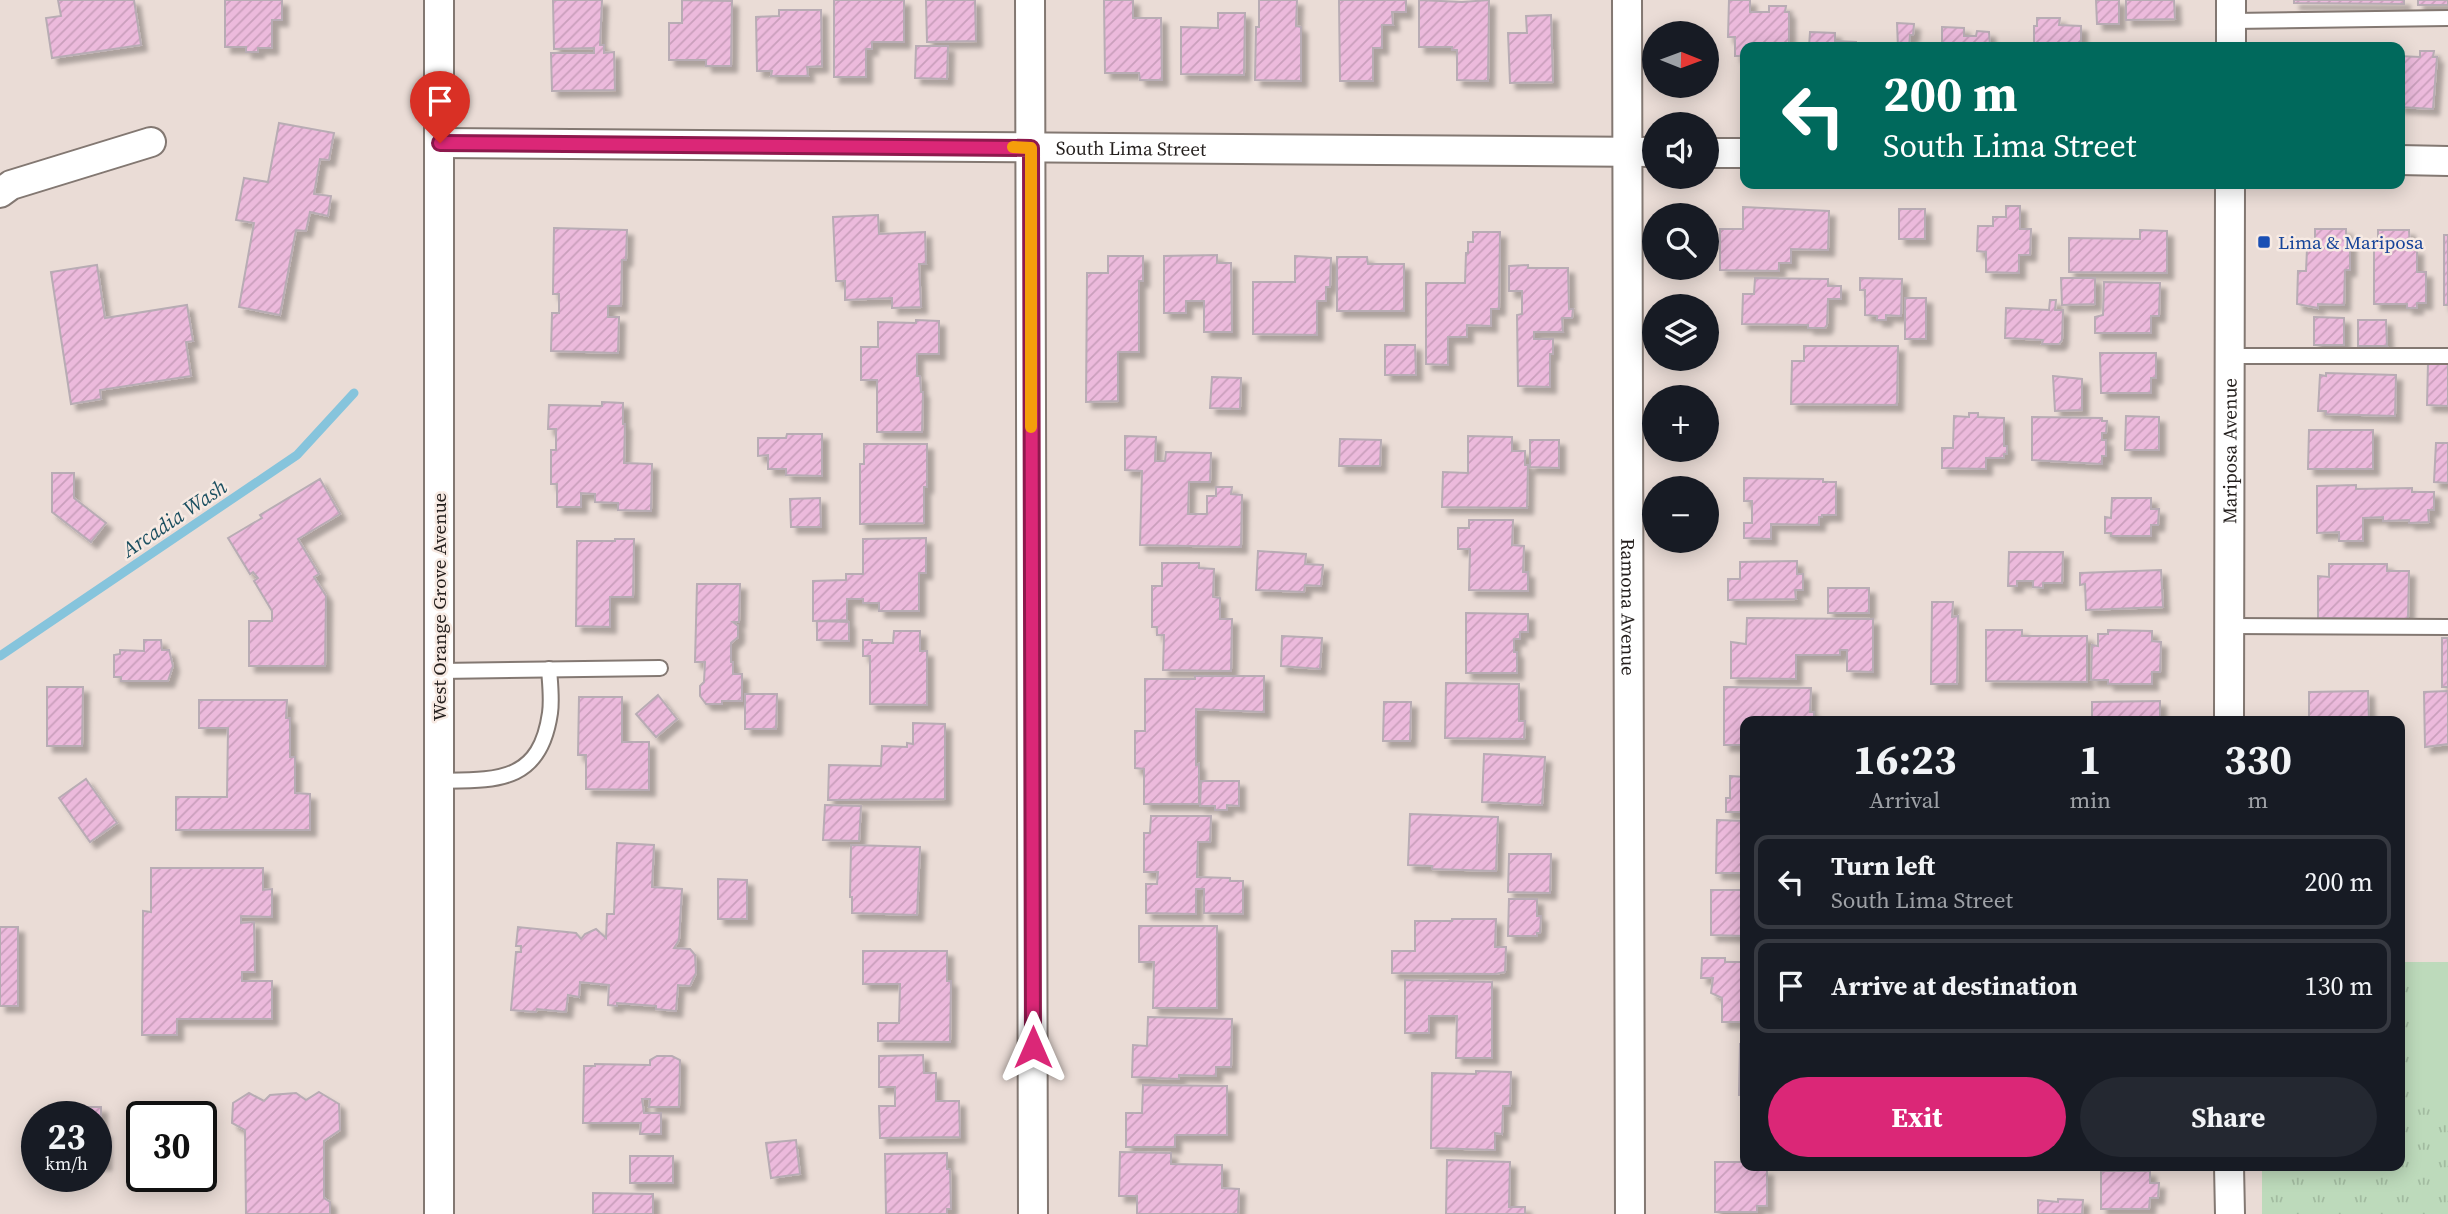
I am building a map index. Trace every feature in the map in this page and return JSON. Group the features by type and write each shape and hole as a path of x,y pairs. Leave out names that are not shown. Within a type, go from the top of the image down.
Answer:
{"street":[{"name":"West Orange Grove Avenue","path":"439,0 439,1214"},
{"path":"1030,0 1033,1214"},
{"name":"Ramona Avenue","path":"1627,0 1641,152 1630,1214"},
{"path":"0,193 11,185 151,142"},
{"name":"South Lima Street","path":"440,143 1641,152"},
{"path":"1719,153 1740,153"},
{"path":"2405,160 2448,161"},
{"name":"Mariposa Avenue","path":"2229,716 2230,189"},
{"path":"2229,1171 2230,1214"}],"lane":[{"path":"2231,23 2448,18"},
{"path":"2231,356 2448,356"},
{"path":"2230,626 2448,627"},
{"path":"439,671 660,668"},
{"path":"439,781 501,777 524,769 541,747 550,712 550,669"}],"green space":[{"path":"2405,962 2448,962 2448,1214 2262,1214 2262,1171 2405,1171"},
{"path":"2412,964 2448,965 2448,1099 2411,1099"}],"building":[{"path":"58,0 134,0 141,45 52,58 46,18 61,16"},
{"path":"225,0 282,0 282,20 272,20 272,48 258,48 258,52 246,52 246,47 225,47"},
{"path":"553,0 602,0 600,45 604,45 604,53 614,52 615,90 552,91 551,53 594,53 594,48 554,49"},
{"path":"682,0 732,1 731,66 706,66 706,60 669,60 669,23 682,23"},
{"path":"834,0 904,0 904,42 872,42 872,49 866,49 866,77 834,77"},
{"path":"926,0 975,0 976,41 927,42"},
{"path":"1104,0 1133,0 1133,18 1161,18 1162,80 1140,80 1139,73 1105,73"},
{"path":"1259,0 1297,0 1296,26 1301,27 1301,81 1255,80"},
{"path":"1339,0 1406,0 1406,12 1392,12 1393,25 1382,25 1382,48 1373,48 1373,81 1340,81"},
{"path":"1419,0 1489,0 1488,81 1457,80 1457,50 1452,50 1452,47 1419,47"},
{"path":"1729,0 1750,0 1750,12 1769,12 1769,6 1786,6 1785,12 1789,12 1789,42 1740,42 1740,56 1735,56 1735,37 1728,37"},
{"path":"2096,0 2119,0 2119,24 2097,24"},
{"path":"2126,0 2174,0 2175,19 2126,20"},
{"path":"2294,0 2404,0 2404,4 2294,3"},
{"path":"2418,0 2448,0 2448,5 2418,5"},
{"path":"779,10 821,10 822,66 807,67 808,76 771,76 772,71 757,71 756,17 779,16"},
{"path":"1218,13 1245,13 1244,75 1181,74 1181,27 1218,28"},
{"path":"1551,15 1553,82 1510,83 1508,33 1527,33 1526,16"},
{"path":"2037,18 2060,18 2059,25 2081,26 2081,42 2034,42"},
{"path":"1897,23 1914,24 1909,42 1898,42"},
{"path":"1942,27 1964,28 1964,36 1976,36 1977,31 1989,32 1990,42 1942,42"},
{"path":"1810,32 1835,33 1835,41 1856,42 1809,42"},
{"path":"916,46 948,46 947,79 915,78"},
{"path":"2420,51 2434,51 2433,57 2437,57 2433,109 2405,107 2405,56 2420,57"},
{"path":"279,123 334,133 329,160 320,159 314,194 331,196 328,216 310,212 306,231 296,230 280,315 239,307 254,223 236,220 244,178 268,182"},
{"path":"2006,206 2020,206 2020,229 2031,229 2030,255 2019,255 2019,273 1986,272 1986,252 1977,251 1978,226 1993,226 1993,217 2006,217"},
{"path":"1743,207 1829,211 1828,250 1791,249 1791,263 1779,263 1779,271 1720,270 1720,229 1743,229"},
{"path":"1899,209 1925,209 1925,239 1899,239"},
{"path":"878,215 879,234 925,232 926,264 919,264 921,307 892,308 892,298 845,300 845,281 836,281 833,217"},
{"path":"554,228 627,230 626,260 622,260 621,306 608,306 608,317 619,317 618,353 551,351 552,313 559,313 559,294 553,294"},
{"path":"2315,229 2346,229 2346,239 2350,239 2350,270 2345,270 2344,305 2318,304 2318,308 2297,304 2298,271 2306,271 2307,249 2315,249"},
{"path":"2140,230 2167,231 2167,273 2069,272 2069,238 2140,239"},
{"path":"2378,230 2409,230 2410,250 2417,249 2417,272 2426,272 2426,303 2417,303 2417,308 2407,308 2407,304 2374,304 2374,239 2378,239"},
{"path":"1473,232 1500,232 1499,309 1491,309 1491,326 1467,325 1467,337 1448,337 1448,365 1426,364 1426,283 1465,283 1466,253 1468,242 1473,242"},
{"path":"2444,235 2448,235 2448,305 2444,305"},
{"path":"1217,255 1217,263 1231,263 1232,332 1204,332 1204,301 1186,301 1186,313 1164,313 1164,256"},
{"path":"1108,256 1143,256 1143,281 1139,281 1139,352 1118,352 1118,401 1086,402 1087,273 1108,273"},
{"path":"1295,256 1331,258 1330,287 1326,287 1326,301 1317,301 1317,335 1253,334 1253,282 1295,282"},
{"path":"1337,257 1367,257 1368,264 1404,264 1404,311 1337,311"},
{"path":"97,265 105,318 187,305 193,341 186,342 191,376 100,390 101,399 71,404 51,272"},
{"path":"1528,265 1528,268 1568,268 1569,309 1573,309 1572,318 1562,318 1563,332 1534,332 1534,339 1553,339 1550,387 1518,386 1517,315 1522,314 1522,291 1509,291 1509,266"},
{"path":"1755,278 1828,279 1828,286 1841,286 1841,299 1828,299 1825,328 1808,328 1808,325 1742,324 1743,294 1754,294"},
{"path":"1860,278 1902,279 1901,316 1886,315 1886,320 1877,320 1877,316 1865,315 1865,290 1860,290"},
{"path":"2061,278 2095,278 2095,304 2062,305"},
{"path":"2104,282 2160,283 2159,316 2151,316 2151,333 2095,333 2095,317 2103,315"},
{"path":"1905,298 1926,298 1926,339 1905,339"},
{"path":"2050,300 2056,300 2055,310 2063,310 2062,340 2059,344 2042,344 2043,340 2005,338 2006,308 2049,310"},
{"path":"2314,317 2344,318 2344,345 2314,345"},
{"path":"916,320 939,321 939,354 917,354 917,376 920,376 923,392 922,432 877,432 877,380 861,380 861,347 878,347 878,322 916,323"},
{"path":"2358,320 2386,320 2387,346 2358,346"},
{"path":"1385,345 1415,345 1416,375 1385,375"},
{"path":"1804,346 1898,346 1897,405 1791,404 1792,361 1804,361"},
{"path":"2100,353 2156,353 2156,378 2151,378 2151,393 2101,393"},
{"path":"2428,362 2448,363 2448,406 2427,405"},
{"path":"2326,373 2396,375 2395,416 2326,414 2326,411 2318,411 2320,375 2326,376"},
{"path":"2053,376 2082,379 2082,410 2055,411"},
{"path":"1212,377 1241,378 1240,409 1210,408"},
{"path":"602,402 623,403 624,463 652,464 651,511 618,510 618,503 595,502 595,494 581,493 581,507 557,507 557,484 551,484 551,450 556,450 556,429 548,429 549,405 602,406"},
{"path":"1969,413 1978,413 1978,417 2004,418 2004,446 2007,446 2007,454 2004,454 2004,458 1986,458 1986,469 1942,468 1942,448 1953,448 1954,416 1969,417"},
{"path":"2126,416 2159,417 2159,450 2125,450"},
{"path":"2032,417 2102,418 2102,421 2107,421 2106,433 2102,433 2102,440 2106,440 2106,456 2102,456 2102,464 2032,460"},
{"path":"2309,430 2373,430 2373,469 2308,469"},
{"path":"787,434 822,434 822,476 786,475 786,469 768,469 768,455 758,456 758,438 786,438"},
{"path":"1125,436 1156,437 1155,461 1165,461 1166,452 1211,453 1210,482 1189,482 1188,514 1207,514 1207,496 1216,496 1216,487 1232,487 1231,494 1242,495 1241,547 1140,545 1142,471 1125,470"},
{"path":"1468,436 1512,437 1512,451 1525,451 1525,465 1528,465 1527,508 1442,507 1443,472 1468,473"},
{"path":"1340,439 1381,440 1380,466 1339,466"},
{"path":"1530,440 1559,440 1559,468 1530,467"},
{"path":"2436,443 2448,443 2448,483 2434,482"},
{"path":"864,444 927,444 924,523 860,524 860,464 864,464"},
{"path":"52,473 74,473 74,498 106,523 91,542 52,512"},
{"path":"1744,478 1823,479 1823,482 1836,482 1836,515 1822,515 1819,517 1819,525 1771,524 1771,539 1744,538 1744,523 1752,523 1752,501 1744,501"},
{"path":"320,479 340,514 298,539 319,574 314,577 326,596 325,666 249,666 249,621 272,621 272,611 254,581 258,578 253,572 250,574 228,538"},
{"path":"2356,485 2356,489 2412,488 2412,492 2434,492 2434,510 2428,510 2429,522 2383,521 2383,517 2363,518 2363,541 2339,541 2339,532 2317,533 2317,486"},
{"path":"820,498 821,527 791,527 790,499"},
{"path":"2112,498 2151,498 2151,509 2159,509 2158,525 2151,525 2151,536 2111,536 2111,533 2105,533 2105,517 2111,518"},
{"path":"1469,520 1513,520 1512,545 1524,546 1523,572 1528,572 1528,591 1469,590 1470,549 1458,549 1458,528 1469,528"},
{"path":"926,538 926,573 919,573 919,611 879,611 879,603 847,599 847,620 813,621 813,581 846,580 846,574 863,574 863,539"},
{"path":"634,539 633,597 610,597 610,627 576,626 577,541"},
{"path":"1258,551 1306,554 1305,564 1323,565 1321,586 1305,585 1304,592 1256,590"},
{"path":"2009,552 2063,552 2062,583 2043,583 2043,588 2033,587 2033,581 2017,581 2017,586 2008,586"},
{"path":"1797,561 1797,574 1803,574 1803,590 1795,590 1796,599 1728,600 1728,579 1740,579 1740,562"},
{"path":"1162,563 1199,563 1199,568 1214,569 1213,597 1220,598 1220,619 1232,619 1231,671 1163,670 1164,635 1157,635 1157,627 1152,627 1152,586 1162,586"},
{"path":"2329,564 2387,564 2387,571 2409,571 2408,619 2318,618 2318,576 2329,577"},
{"path":"2161,570 2163,607 2086,610 2085,584 2080,585 2080,573"},
{"path":"697,584 740,584 739,622 733,622 738,626 738,637 731,643 731,662 733,674 742,674 742,701 706,704 700,696 705,662 695,662"},
{"path":"1828,588 1869,588 1869,613 1828,613"},
{"path":"1932,602 1953,602 1952,617 1958,616 1957,684 1931,684"},
{"path":"1466,613 1528,614 1528,632 1520,632 1520,639 1514,639 1517,673 1466,673"},
{"path":"1747,618 1873,619 1873,672 1847,671 1847,650 1840,650 1840,655 1796,655 1796,679 1731,678 1731,642 1746,644"},
{"path":"817,621 849,622 849,641 817,640"},
{"path":"1986,630 2022,630 2022,636 2087,636 2087,682 1986,681"},
{"path":"2108,630 2152,631 2152,641 2161,642 2160,672 2152,672 2152,684 2108,684 2108,680 2091,680 2092,645 2098,646 2098,634 2108,634"},
{"path":"894,631 920,631 920,651 927,651 927,705 870,704 870,656 863,656 863,640 893,643"},
{"path":"1282,636 1322,638 1320,669 1281,666"},
{"path":"2442,638 2448,638 2448,687 2442,687"},
{"path":"144,640 161,640 162,650 169,650 173,666 168,681 121,681 121,677 114,677 114,655 120,654 120,650 144,651"},
{"path":"1195,676 1264,676 1264,712 1196,709 1199,804 1144,804 1144,769 1135,768 1135,731 1145,731 1145,679 1195,679"},
{"path":"1446,683 1519,684 1519,721 1525,721 1524,739 1445,738"},
{"path":"47,687 83,687 82,746 47,746"},
{"path":"1724,687 1811,688 1810,712 1814,712 1814,716 1740,716 1740,745 1724,745"},
{"path":"2368,691 2369,716 2309,716 2309,692"},
{"path":"2448,691 2448,744 2425,747 2424,692"},
{"path":"745,694 777,694 776,729 745,729"},
{"path":"658,695 677,719 656,737 636,714"},
{"path":"579,697 622,697 622,742 649,742 649,790 586,789 586,755 578,755"},
{"path":"199,700 287,700 290,757 295,757 295,793 310,794 310,830 176,830 176,797 227,797 228,728 199,728"},
{"path":"2160,701 2160,716 2092,716 2092,702"},
{"path":"1384,702 1411,702 1410,741 1383,741"},
{"path":"913,723 945,724 945,799 828,800 829,765 881,766 882,746 907,747 907,743 913,744"},
{"path":"1484,754 1545,757 1542,805 1482,802"},
{"path":"1730,776 1740,777 1740,812 1726,812 1726,798 1730,798"},
{"path":"86,779 117,823 90,842 59,798"},
{"path":"1201,781 1239,781 1239,806 1227,805 1227,810 1215,810 1215,806 1200,806"},
{"path":"825,805 861,806 859,841 823,840"},
{"path":"1410,814 1498,817 1496,871 1432,869 1432,866 1408,865"},
{"path":"1151,816 1211,816 1210,842 1198,842 1197,877 1243,881 1243,914 1204,913 1204,889 1196,889 1196,914 1146,913 1146,884 1157,884 1158,872 1144,872 1144,833 1150,833"},
{"path":"1717,820 1740,821 1740,873 1716,873"},
{"path":"617,843 654,845 652,887 682,889 679,940 674,948 690,949 695,955 696,973 690,986 678,985 676,1011 656,1009 656,1006 617,1003 617,1006 608,1005 609,985 580,982 579,997 568,995 566,1012 511,1010 516,952 521,952 521,946 516,946 518,927 576,933 581,939 596,929 606,938 607,914 614,914"},
{"path":"851,845 920,847 917,915 852,913"},
{"path":"1509,854 1551,854 1550,893 1508,892"},
{"path":"151,868 263,868 263,890 272,889 272,917 241,916 241,923 254,922 255,972 242,972 242,981 272,981 272,1019 177,1019 177,1035 142,1035 143,911 151,912"},
{"path":"718,879 747,880 747,919 718,919"},
{"path":"1711,890 1740,890 1740,936 1711,935"},
{"path":"1509,899 1537,899 1537,916 1541,916 1540,933 1537,933 1537,936 1508,936"},
{"path":"1496,919 1495,947 1506,947 1505,972 1392,973 1392,951 1415,951 1415,921"},
{"path":"1139,926 1217,926 1217,1008 1153,1008 1154,962 1139,962"},
{"path":"0,927 18,927 18,1006 0,1006"},
{"path":"863,951 947,951 947,981 951,981 950,1042 878,1041 878,1023 899,1023 900,984 863,984"},
{"path":"1702,958 1725,958 1725,962 1740,962 1740,1022 1722,1022 1722,998 1711,993 1713,978 1701,978"},
{"path":"1405,980 1492,982 1492,1058 1456,1058 1457,1016 1429,1016 1429,1033 1405,1033"},
{"path":"1148,1017 1232,1019 1231,1067 1216,1067 1216,1076 1179,1075 1179,1079 1132,1077 1133,1045 1147,1046"},
{"path":"923,1055 924,1073 936,1073 936,1101 959,1101 960,1137 880,1138 879,1106 895,1106 895,1087 879,1087 879,1056"},
{"path":"657,1056 672,1056 680,1060 679,1107 649,1107 650,1099 642,1099 644,1113 661,1113 661,1134 640,1134 641,1123 583,1123 584,1066 650,1065 650,1060"},
{"path":"1476,1071 1511,1072 1510,1106 1503,1106 1502,1134 1495,1133 1495,1150 1431,1148 1432,1073 1476,1074"},
{"path":"1143,1085 1227,1086 1227,1135 1175,1135 1175,1147 1126,1147 1126,1113 1142,1113"},
{"path":"319,1092 339,1104 340,1130 324,1141 324,1198 330,1202 330,1214 246,1214 245,1130 232,1123 233,1103 249,1093 264,1101 270,1095 296,1093 306,1100"},
{"path":"796,1140 800,1174 771,1178 766,1143"},
{"path":"1120,1152 1171,1153 1171,1164 1222,1165 1222,1188 1239,1189 1238,1214 1137,1214 1137,1196 1119,1196"},
{"path":"947,1153 951,1209 947,1209 947,1214 886,1214 885,1154"},
{"path":"630,1156 673,1156 673,1183 630,1183"},
{"path":"1447,1160 1510,1162 1509,1207 1525,1207 1525,1214 1446,1214"},
{"path":"1715,1162 1740,1162 1740,1171 1767,1171 1767,1206 1757,1206 1757,1212 1715,1212"},
{"path":"2101,1171 2150,1171 2150,1183 2159,1183 2158,1198 2150,1198 2149,1209 2101,1209"},
{"path":"593,1193 653,1194 653,1214 593,1214"},
{"path":"2058,1199 2083,1200 2082,1214 2038,1214 2038,1200 2058,1202"}],"waterway":[{"name":"Arcadia Wash","path":"0,656 297,455 354,393"}],"slow traffic":[{"path":"1013,147 1031,148 1031,427"}],"place":[{"name":"Lima & Mariposa","path":"2264,242"}],"route":[{"path":"440,143 1031,148 1033,1047"}]}
